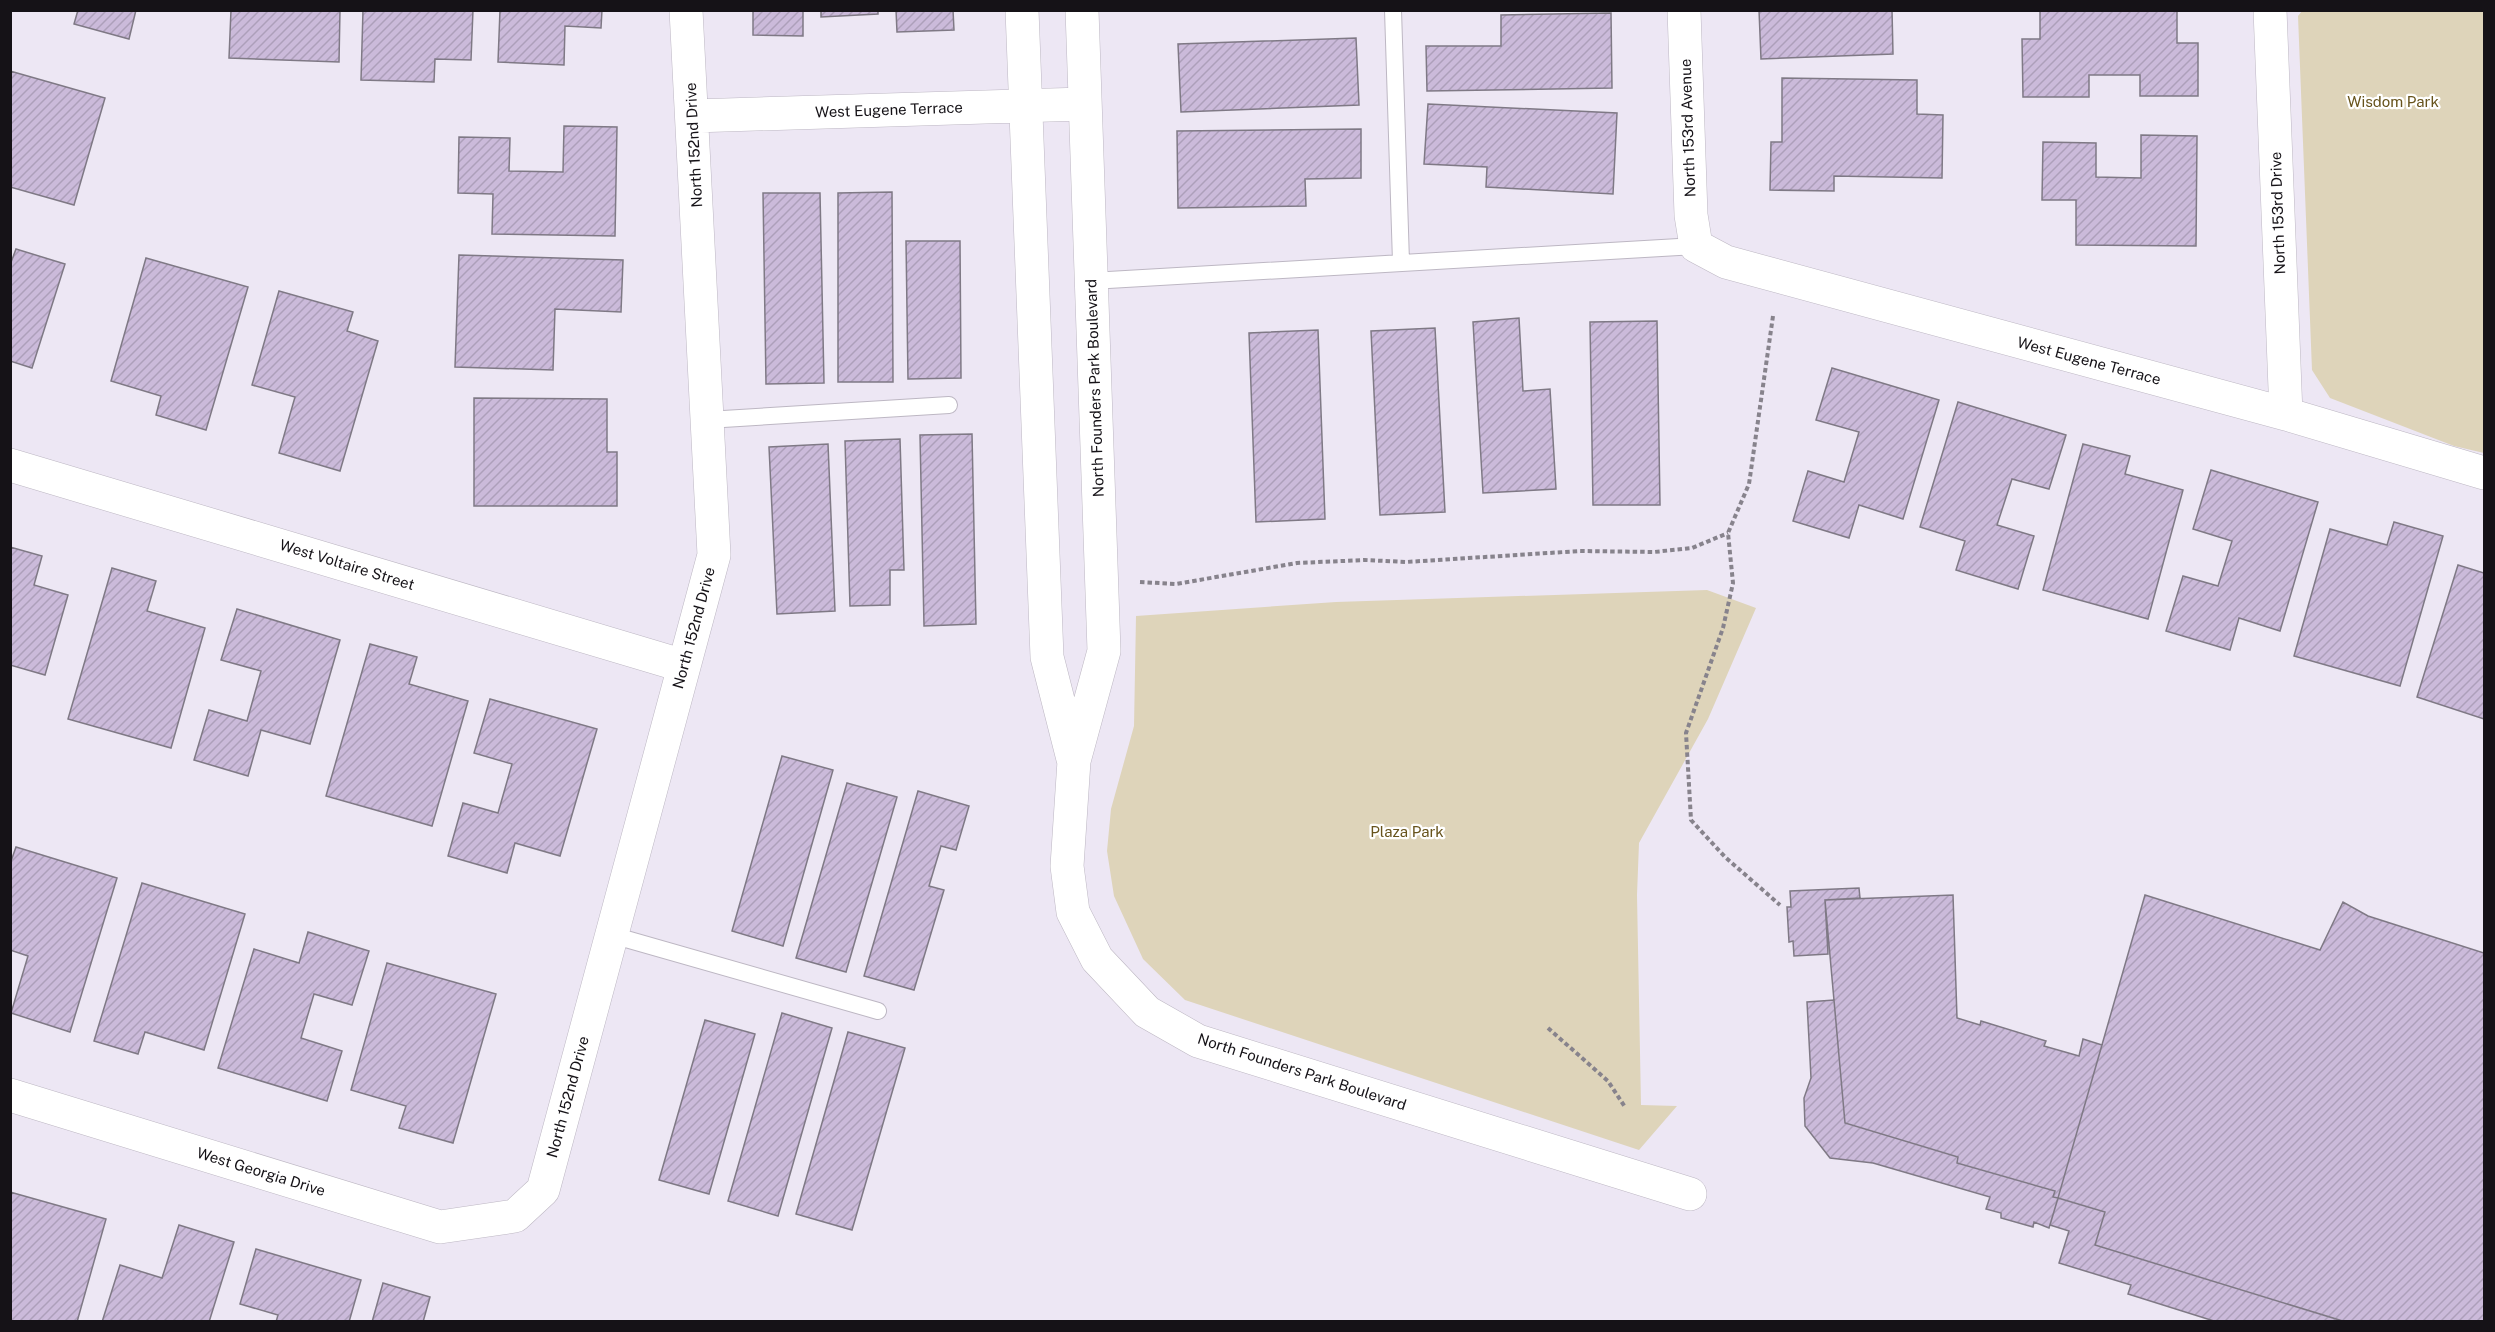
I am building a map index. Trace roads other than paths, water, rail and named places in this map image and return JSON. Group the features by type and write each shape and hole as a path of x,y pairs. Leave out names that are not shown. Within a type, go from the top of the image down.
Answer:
{"street":[{"name":"North 152nd Drive","path":"515,1216 543,1190 714,555 686,10"},
{"name":"North Founders Park Boulevard","path":"1022,10 1047,657 1074,761"},
{"name":"North Founders Park Boulevard","path":"1082,10 1104,651 1074,761 1068,866 1073,912 1097,959 1148,1012 1198,1041 1690,1194"},
{"name":"North 153rd Avenue","path":"1684,10 1691,215 1696,246"},
{"name":"North 153rd Drive","path":"2270,10 2286,414"},
{"name":"West Eugene Terrace","path":"693,116 1084,104"},
{"name":"West Eugene Terrace","path":"1696,246 1726,262 2286,414 2484,472"},
{"name":"West Voltaire Street","path":"10,465 684,666"},
{"name":"West Georgia Drive","path":"10,1095 440,1227 515,1216"}],"lane":[{"path":"1393,10 1401,262"},
{"path":"1091,281 1696,246"},
{"path":"707,420 949,405"},
{"path":"612,935 878,1011"}],"park label":[{"name":"Wisdom Park","path":"2393,102"},
{"name":"Plaza Park","path":"1407,832"}]}
